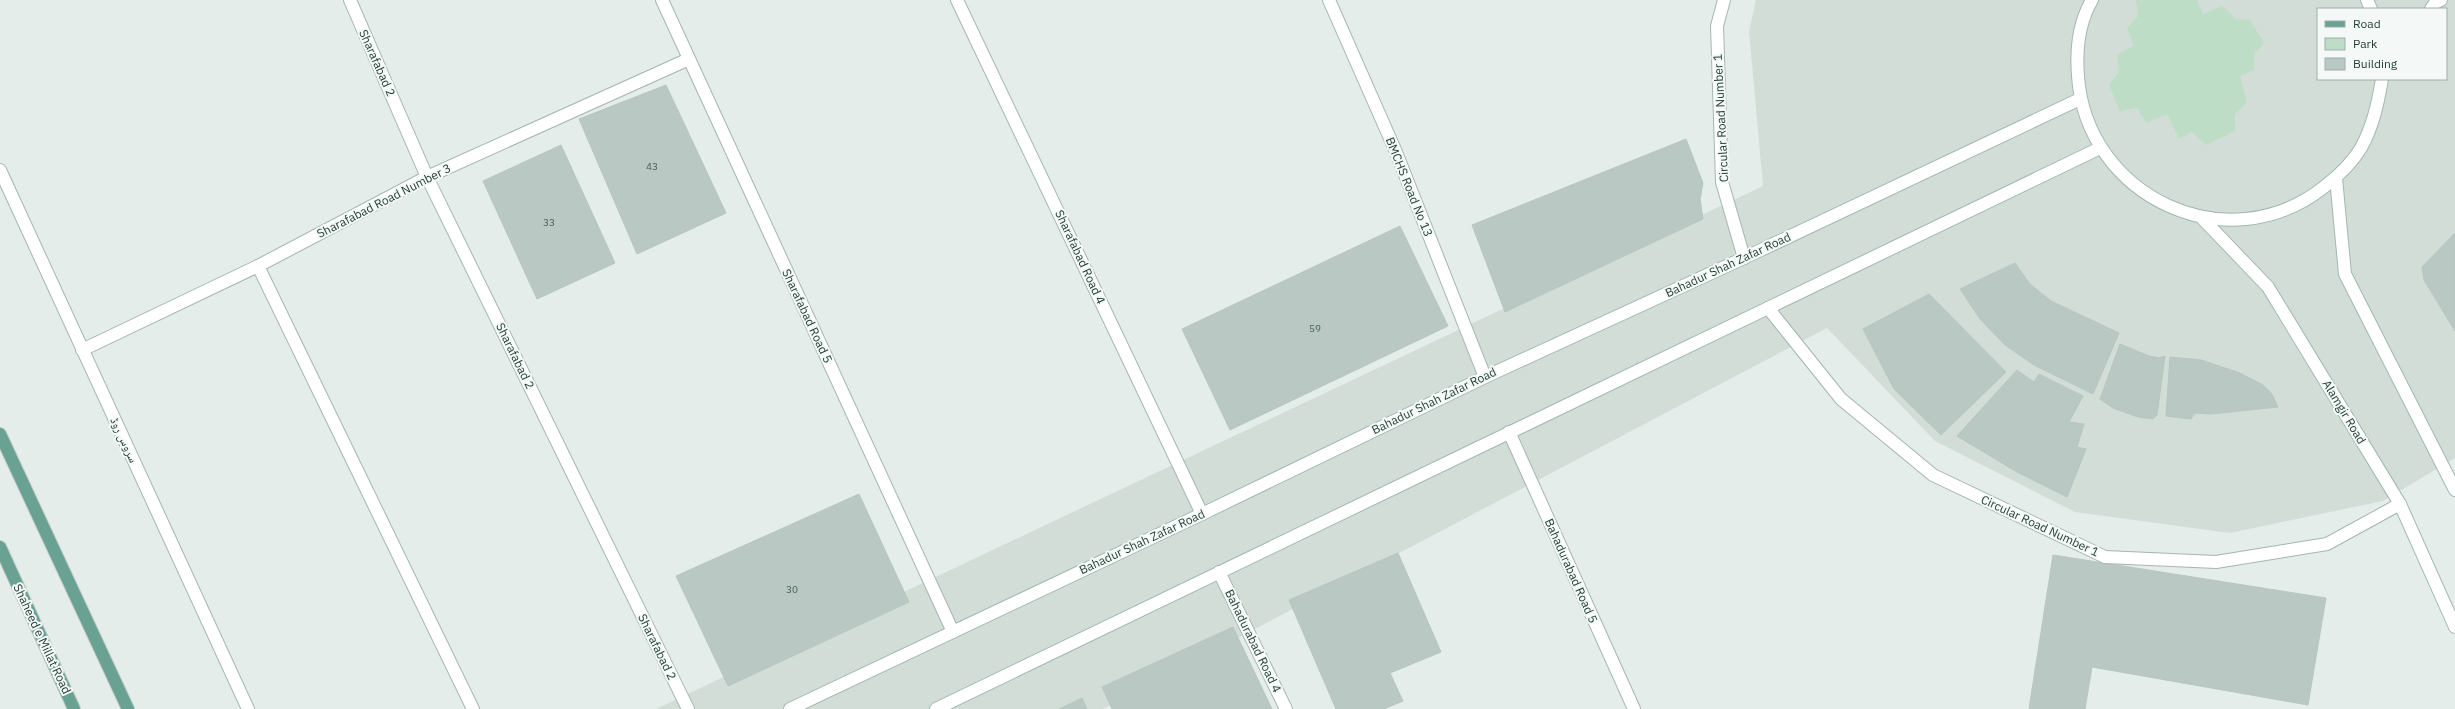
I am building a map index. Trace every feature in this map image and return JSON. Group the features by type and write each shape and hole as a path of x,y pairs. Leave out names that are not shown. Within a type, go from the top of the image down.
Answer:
{"main road":[{"path":"0,434 128,709"},
{"name":"Shaheed e Millat Road","path":"0,547 74,709"}],"street":[{"name":"Sharafabad 2","path":"350,0 427,177 688,709"},
{"name":"Sharafabad Road 5","path":"662,0 953,632"},
{"name":"Sharafabad Road 4","path":"957,0 1202,514"},
{"name":"BMCHS Road No 13","path":"1329,0 1396,152 1484,376"},
{"name":"Circular Road Number 1","path":"1724,0 1717,26 1722,182 1744,258"},
{"path":"2092,0 2087,10 2076,54 2080,99 2088,124 2100,148 2127,181 2162,204 2201,217 2230,220 2259,217 2287,209 2313,196 2336,178 2360,148 2376,113 2382,80"},
{"path":"2432,8 2435,3 2441,0"},
{"name":"Sharafabad Road Number 3","path":"82,350 258,266 427,177 689,59"},
{"name":"Bahadur Shah Zafar Road","path":"790,709 1202,514 1484,376 1744,258 2080,99"},
{"path":"936,709 2100,148"},
{"name":"سروس روڈ","path":"0,170 248,709"},
{"path":"2336,178 2345,274 2454,484"},
{"name":"Alamgir Road","path":"2201,217 2268,287 2400,504 2455,627"},
{"path":"258,266 472,709"},
{"name":"Circular Road Number 1","path":"1768,308 1841,399 1933,475 2105,558 2216,562 2327,544 2400,504"},
{"name":"Bahadurabad Road 5","path":"1509,432 1634,709"},
{"name":"Bahadurabad Road 4","path":"1219,572 1286,709"}],"shaded area":[{"path":"1756,0 2455,0 2455,458 2383,501 2230,533 2075,512 1935,441 1827,328 1103,709 656,709 1763,186 1749,31"}],"green space":[{"path":"2136,0 2197,0 2203,14 2222,6 2236,19 2250,20 2264,43 2254,54 2254,70 2240,76 2247,102 2235,114 2235,131 2206,145 2192,132 2179,139 2167,114 2146,123 2137,108 2120,111 2109,85 2119,72 2117,55 2134,46 2127,28 2138,16"}],"building":[{"path":"666,85 726,213 637,254 579,119"},
{"path":"1686,139 1703,183 1700,199 1703,219 1505,312 1472,225"},
{"path":"561,145 615,263 537,299 483,181"},
{"path":"1400,226 1448,326 1230,430 1182,329"},
{"path":"2455,233 2455,331 2424,280 2422,267"},
{"path":"2015,263 2030,284 2051,301 2119,333 2093,394 2034,365 2005,345 1980,319 1960,289"},
{"path":"1929,294 2006,372 1941,435 1894,389 1863,329"},
{"path":"2120,344 2149,356 2159,358 2165,356 2157,415 2153,419 2138,417 2113,408 2100,399"},
{"path":"2170,357 2201,360 2240,373 2263,385 2272,394 2278,407 2211,414 2195,413 2191,419 2166,416"},
{"path":"2017,370 2034,382 2039,374 2083,396 2069,422 2084,424 2077,447 2086,449 2067,497 2017,472 1957,436"},
{"path":"859,494 909,602 728,686 676,576"},
{"path":"1398,553 1441,652 1390,673 1403,701 1384,709 1336,709 1289,600"},
{"path":"2053,555 2326,598 2308,705 2092,667 2085,709 2029,709"},
{"path":"1233,627 1272,709 1112,709 1102,687"},
{"path":"1082,698 1087,709 1059,709"}]}
